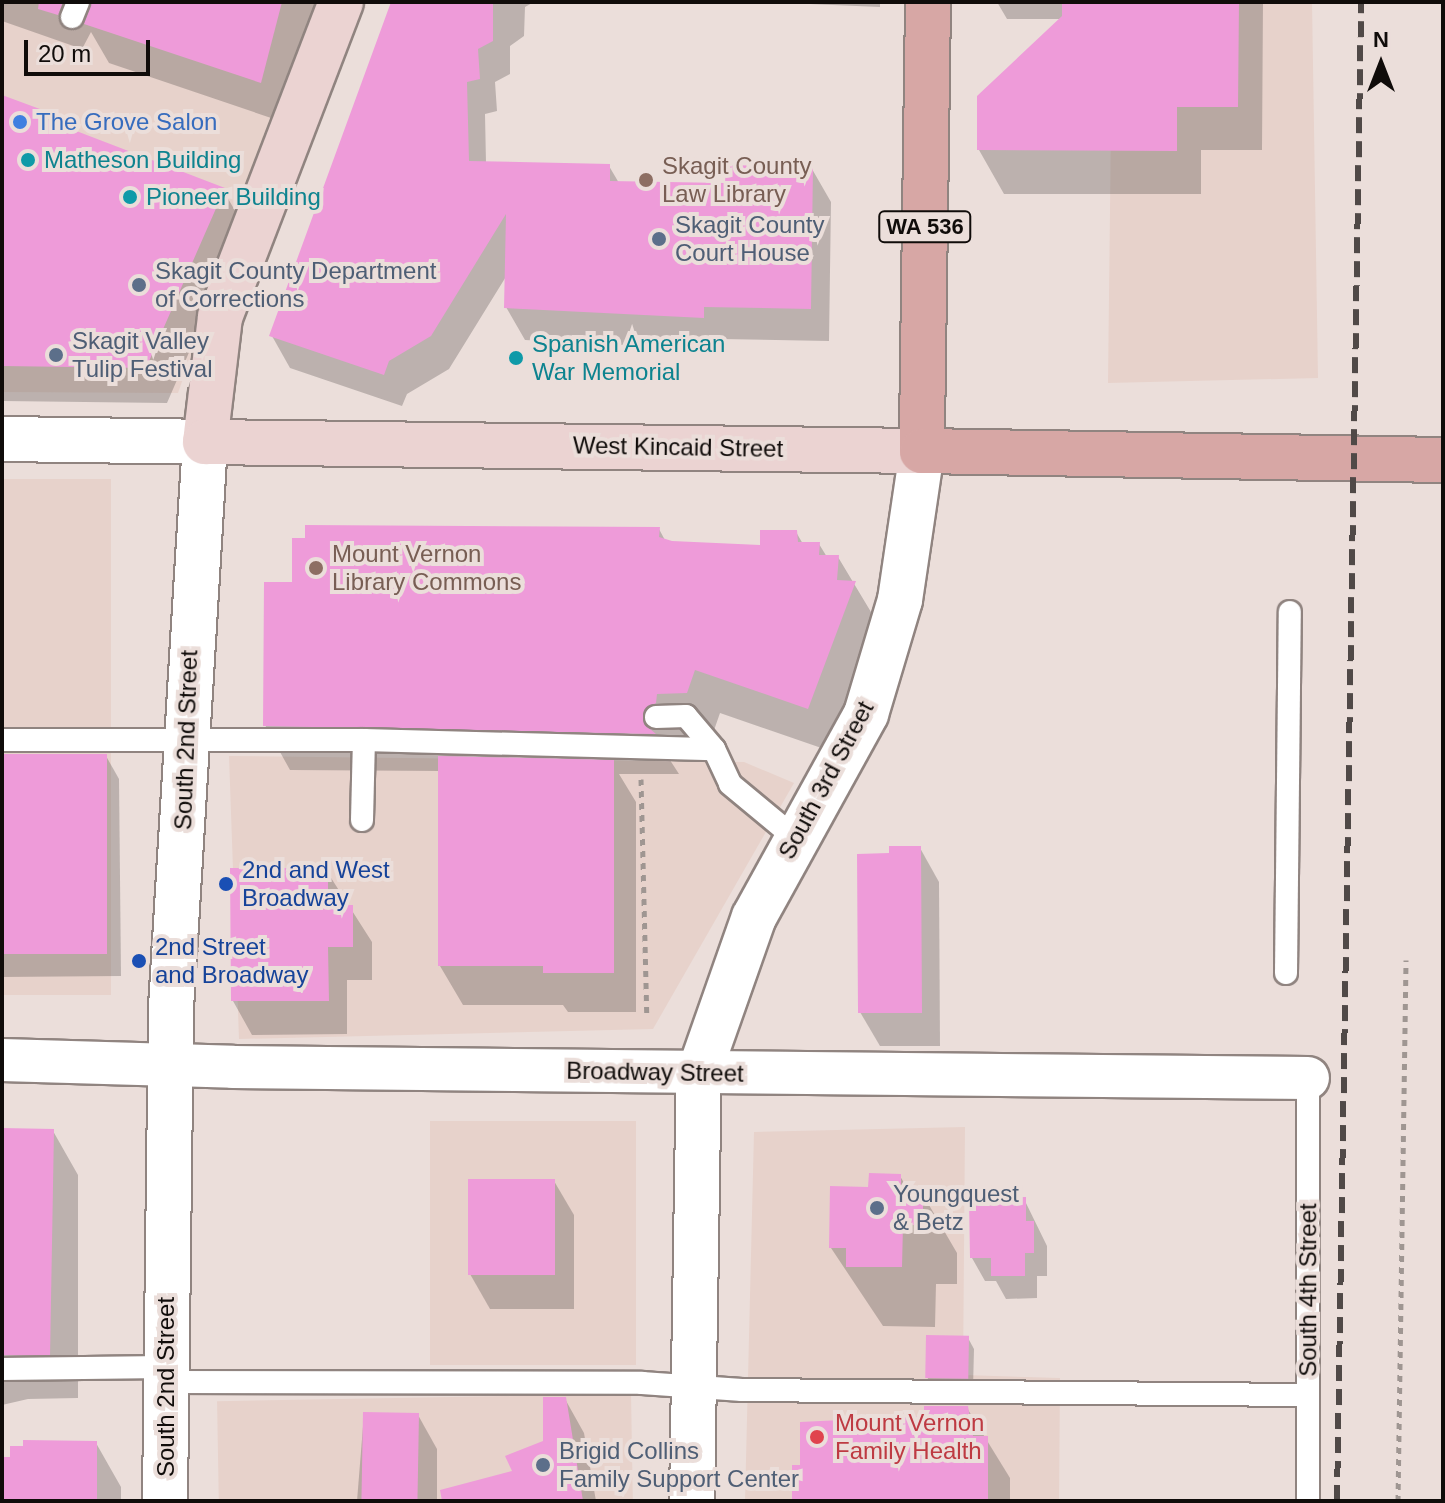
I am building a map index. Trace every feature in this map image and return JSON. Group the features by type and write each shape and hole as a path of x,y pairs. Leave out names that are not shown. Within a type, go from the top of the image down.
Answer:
{"main road":[{"name":"South 2nd Street","path":"205,442 220,317 341,2"},
{"name":"South 3rd Street","path":"922,451 928,2"},
{"name":"West Kincaid Street","path":"205,442 1443,460"}],"street":[{"name":"West Kincaid Street","path":"2,439 205,442"},
{"name":"South 2nd Street","path":"165,1501 169,1064 188,741 189,645 205,442"},
{"name":"South 3rd Street","path":"692,1501 699,1073 754,917 866,714 900,600 922,451"},
{"name":"Broadway Street","path":"2,1060 699,1073 1308,1078"}],"lane":[{"path":"1286,973 1290,612"},
{"path":"656,717 686,716 714,749 730,784 795,838"},
{"path":"2,740 364,740 714,749"},
{"path":"362,820 364,740"},
{"name":"South 4th Street","path":"1308,1078 1308,1501"},
{"path":"2,1369 695,1386 1308,1395"}],"path":[{"path":"641,776 647,1018"},
{"path":"1398,1501 1406,960"}],"shaded area":[{"path":"2,2 316,2 178,393 2,392"},
{"path":"1125,2 1312,2 1318,378 1108,383 1112,38"},
{"path":"2,479 111,479 111,995 2,995"},
{"path":"229,756 744,762 794,783 653,1029 239,1039"},
{"path":"430,1121 636,1121 636,1365 430,1365"},
{"path":"965,1127 963,1375 1060,1378 1059,1501 745,1501 754,1132"},
{"path":"631,1394 633,1501 219,1501 217,1401"}],"building":[{"path":"39,2 63,2 58,15 38,9"},
{"path":"92,2 282,2 261,83 84,24"},
{"path":"391,2 493,2 493,41 478,49 480,79 467,82 469,161 610,164 610,181 725,183 726,165 813,167 811,309 704,307 704,318 504,308 506,214 431,336 389,361 384,375 269,336"},
{"path":"1062,2 1239,2 1238,107 1177,107 1177,151 977,150 977,96 1062,16"},
{"path":"2,95 48,112 45,119 225,188 146,368 2,366"},
{"name":"Mount Vernon Library Commons","path":"305,525 660,527 659,537 672,541 760,545 760,530 797,530 798,542 820,542 819,555 839,555 837,580 856,581 808,709 695,670 687,693 657,694 656,703 644,710 644,724 656,734 263,726 264,582 292,582 292,538 305,538"},
{"path":"2,754 107,754 107,954 2,954"},
{"path":"438,756 614,760 614,973 543,973 543,966 438,966"},
{"path":"889,846 921,846 922,1013 858,1013 857,854 889,853"},
{"path":"230,868 328,868 328,905 353,905 353,947 328,947 329,1001 231,1001"},
{"path":"2,1128 54,1129 50,1356 2,1355"},
{"name":"Youngquest & Betz","path":"869,1173 901,1174 901,1190 923,1191 923,1225 903,1225 902,1267 846,1267 846,1248 829,1248 830,1186 868,1187"},
{"path":"468,1179 555,1179 555,1275 468,1275"},
{"path":"1026,1197 1026,1221 1034,1221 1034,1253 1025,1253 1025,1276 991,1276 991,1258 970,1258 969,1198"},
{"path":"926,1335 969,1336 968,1379 925,1378"},
{"name":"Brigid Collins Family Support Center","path":"543,1397 566,1397 583,1501 442,1501 440,1490 512,1471 505,1456 543,1441"},
{"path":"924,1406 968,1406 973,1436 988,1436 988,1501 792,1501 792,1465 800,1465 800,1422 924,1416"},
{"path":"363,1412 419,1413 417,1501 361,1501"},
{"path":"23,1440 97,1441 97,1501 2,1501 2,1457 10,1457 10,1446 23,1446"}],"railway":[{"path":"1337,1501 1361,2"}],"place":[{"name":"The Grove Salon","path":"20,122"},
{"name":"Matheson Building","path":"28,160"},
{"name":"Skagit County Law Library","path":"646,180"},
{"name":"Pioneer Building","path":"130,197"},
{"name":"Skagit County Court House","path":"659,239"},
{"name":"Skagit County Department of Corrections","path":"139,285"},
{"name":"Skagit Valley Tulip Festival","path":"56,355"},
{"name":"Spanish American War Memorial","path":"516,358"},
{"name":"Mount Vernon Library Commons","path":"316,568"},
{"name":"2nd and West Broadway","path":"226,884"},
{"name":"2nd Street and Broadway","path":"139,961"},
{"name":"Youngquest & Betz","path":"877,1208"},
{"name":"Mount Vernon Family Health","path":"817,1437"},
{"name":"Brigid Collins Family Support Center","path":"543,1465"}]}
